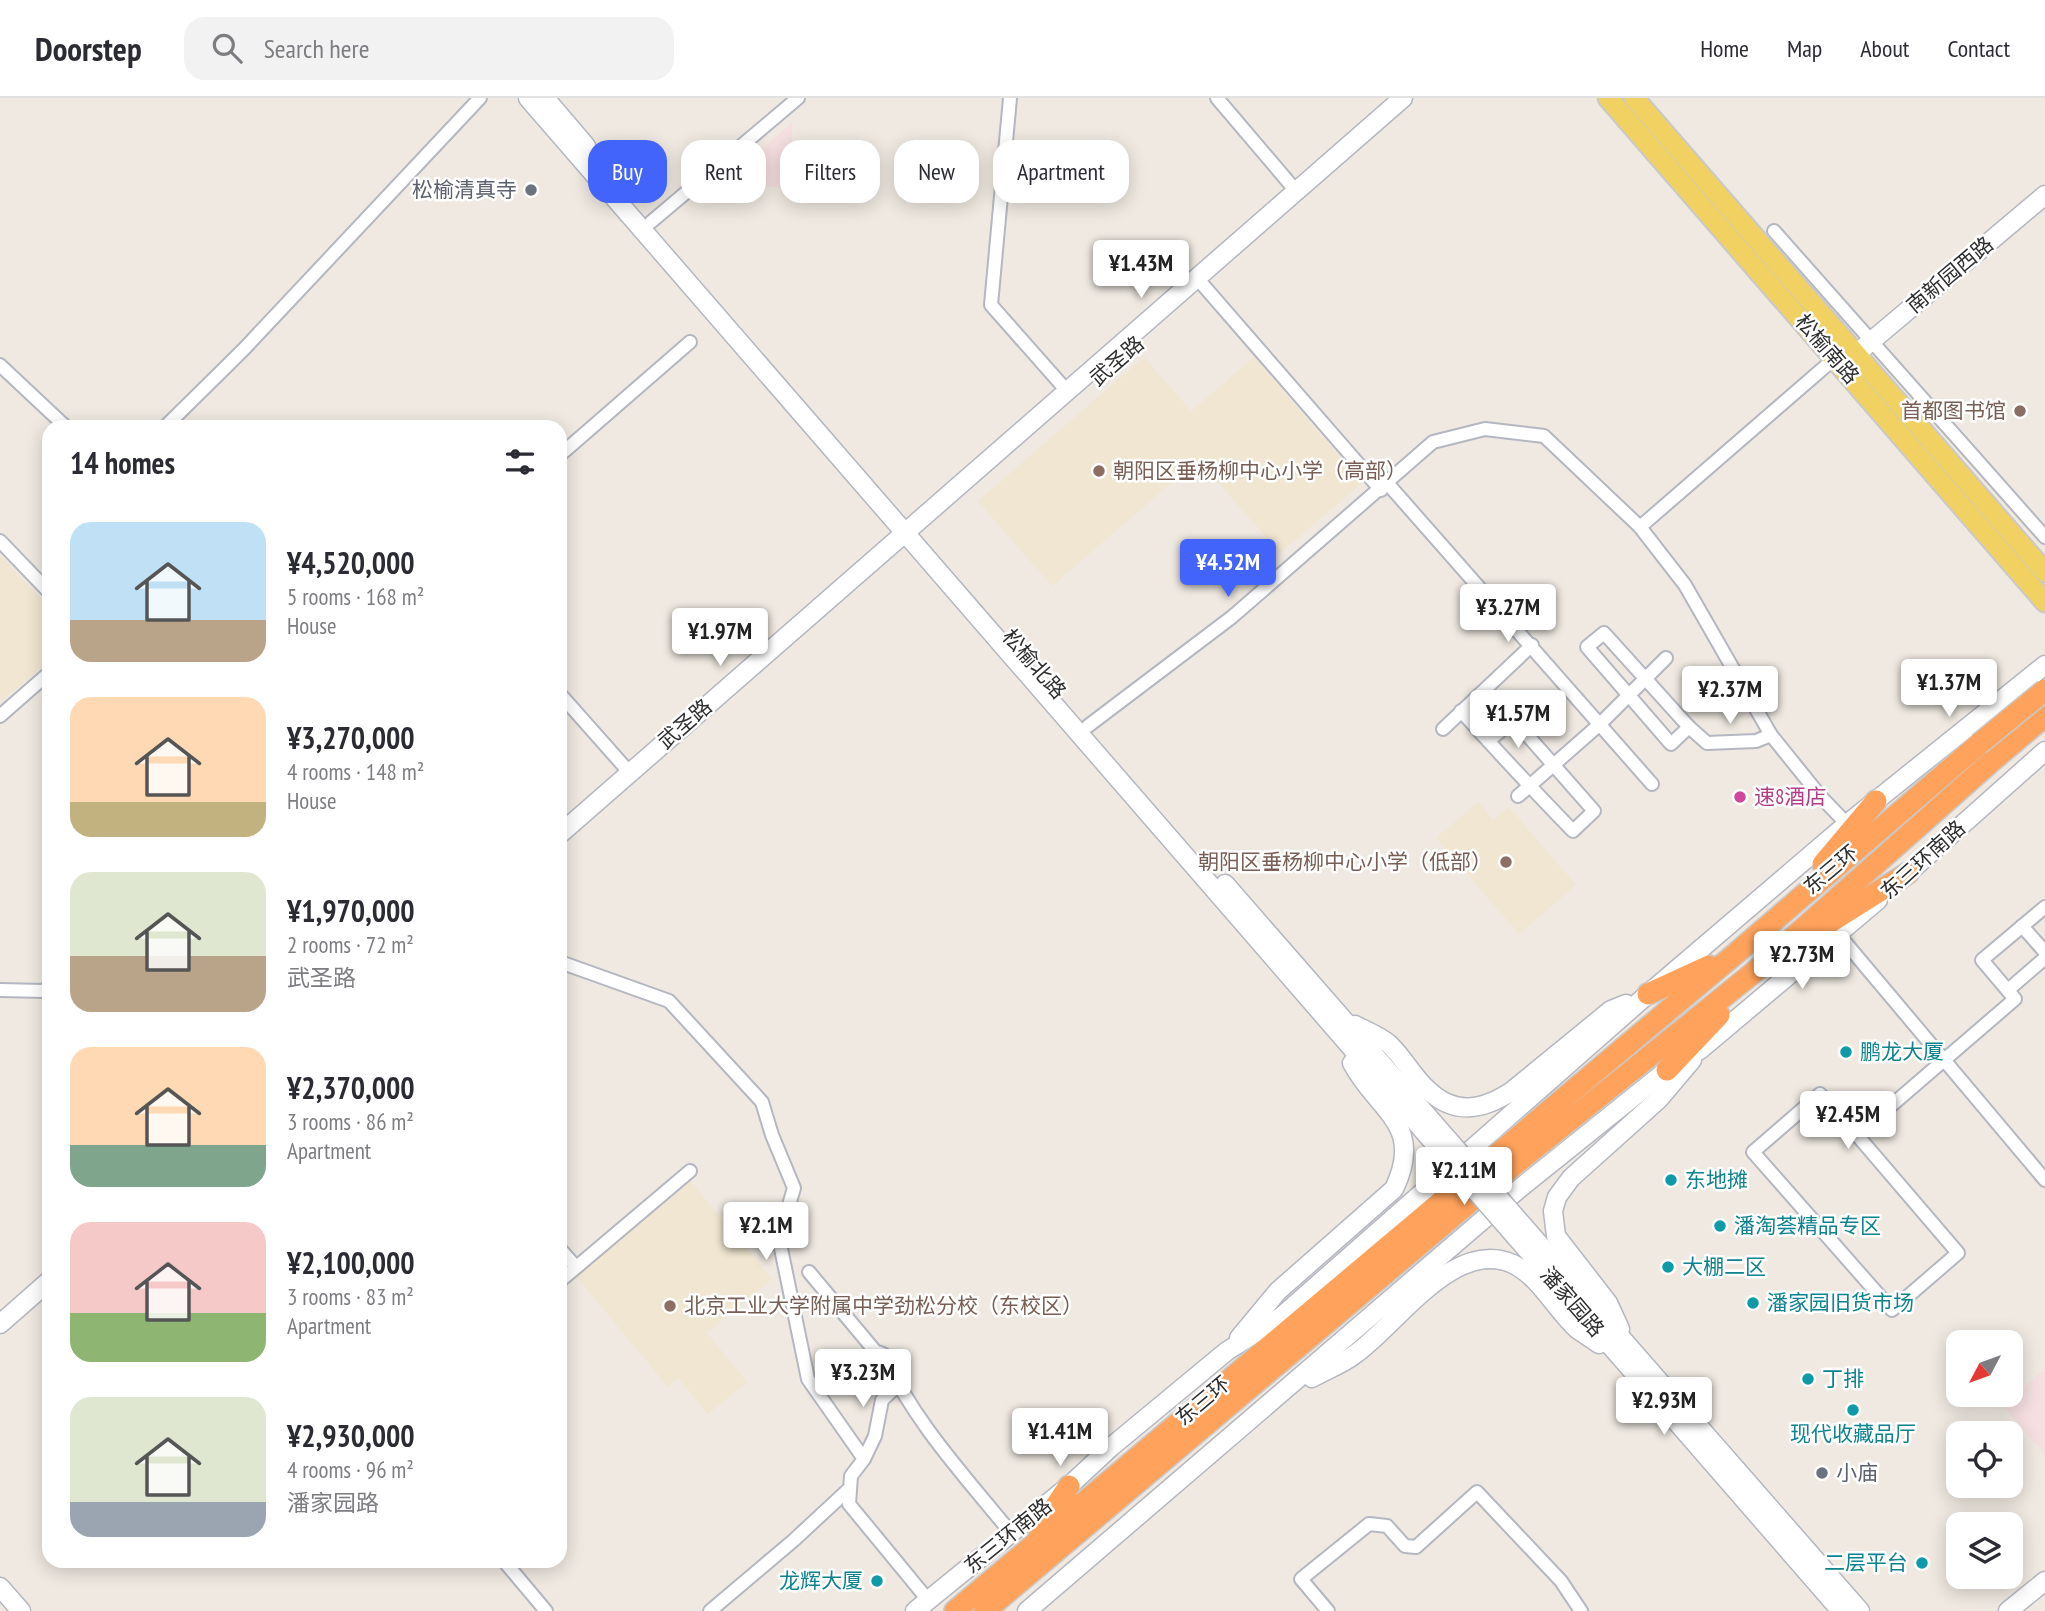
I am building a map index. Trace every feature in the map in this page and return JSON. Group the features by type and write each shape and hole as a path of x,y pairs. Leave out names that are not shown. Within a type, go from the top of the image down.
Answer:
{"highway":[{"name":"东三环","path":"1496,1167 1780,950 1986,752 2045,690"},
{"name":"东三环","path":"1496,1167 1783,911 1986,752 2045,716"},
{"path":"1783,911 1876,801"},
{"path":"1780,950 1810,936 1908,873"},
{"path":"1648,994 1734,955"},
{"path":"1667,1070 1744,992 1752,973"},
{"path":"1458,1200 1496,1167"},
{"name":"东三环","path":"955,1611 1458,1200"},
{"name":"东三环","path":"985,1611 1458,1200"},
{"path":"1026,1551 1069,1486"}],"main road":[{"name":"松榆南路","path":"1608,98 2045,602"},
{"name":"松榆南路","path":"1634,98 2045,572"}],"street":[{"path":"172,420 244,349 480,98"},
{"name":"松榆北路","path":"528,98 1088,726 1340,1024"},
{"name":"松榆北路","path":"545,98 912,530 1520,1233"},
{"path":"651,222 798,98"},
{"path":"1010,98 991,305 1067,391"},
{"path":"1217,98 1296,191"},
{"name":"武圣路","path":"912,530 1403,98"},
{"name":"武圣路","path":"567,828 1419,98"},
{"name":"南新园西路","path":"1856,354 2045,195"},
{"path":"1774,231 2045,537"},
{"path":"1203,285 1532,645 1652,784"},
{"path":"567,449 690,342"},
{"path":"1640,527 1835,358"},
{"path":"0,365 59,420"},
{"path":"1088,726 1231,617 1385,487 1433,442 1485,429 1544,436 1640,527 1685,585 1771,735 1821,797 1847,824"},
{"path":"0,541 42,585"},
{"path":"1689,727 1671,744 1587,647 1604,633 1689,727 1707,743 1756,741 1771,735"},
{"path":"1443,729 1532,645"},
{"path":"1518,796 1600,724 1666,657"},
{"path":"1227,1351 1282,1316 1648,994 1847,824 2045,665"},
{"path":"0,716 42,679"},
{"path":"2021,686 2045,716"},
{"path":"567,702 630,772"},
{"path":"1461,711 1488,741 1573,831 1594,811 1514,720 1488,741"},
{"name":"东三环南路","path":"1281,1395 1520,1188 1667,1070 1701,1049 1839,935 2045,751"},
{"path":"1857,1135 2015,999 1982,960 2045,907"},
{"path":"2022,926 2045,952"},
{"path":"1839,935 2043,1175"},
{"path":"2008,990 2045,958"},
{"path":"567,965 669,1001 762,1102 794,1188 779,1239 808,1379 864,1459"},
{"path":"0,990 42,992"},
{"path":"1340,1024 1388,1043 1428,1091 1445,1103 1462,1108 1479,1108 1497,1102 1512,1091 1611,1010 1648,994"},
{"path":"1227,1351 1278,1291 1394,1189 1403,1171 1405,1144 1394,1117 1357,1072 1340,1024"},
{"path":"1625,1353 1608,1303 1556,1236 1553,1211 1557,1197 1571,1178 1659,1099 1701,1049"},
{"path":"1820,1094 1857,1135 1958,1252 1892,1310 1753,1152 1820,1094"},
{"path":"567,1275 690,1171"},
{"name":"潘家园路","path":"1520,1233 1625,1353 1860,1611"},
{"path":"567,1257 576,1267"},
{"path":"1027,1611 1281,1395 1354,1355 1450,1270 1474,1259 1493,1259 1513,1264 1532,1279 1577,1329 1625,1353"},
{"path":"809,1272 875,1351 883,1354 919,1421 1012,1533"},
{"path":"0,1324 42,1287"},
{"name":"东三环南路","path":"922,1606 1069,1486 1111,1447 1227,1351"},
{"name":"潘家园路","path":"1625,1353 1841,1611"},
{"path":"898,1386 882,1400 875,1436 864,1459 851,1476 849,1504 922,1606"},
{"path":"710,1611 794,1540 850,1488"},
{"path":"1328,1611 1301,1579 1369,1524 1387,1526 1405,1546 1416,1547 1476,1492 1561,1581 1581,1611"},
{"path":"510,1568 546,1611"},
{"path":"2008,1611 2045,1581"},
{"path":"0,1587 21,1611"}],"shaded area":[{"path":"792,123 792,140 780,140 780,188 766,186 766,146"},
{"name":"朝阳区垂杨柳中心小学（高部）","path":"1144,357 1191,411 1254,357 1362,483 1280,553 1198,460 1052,586 978,501"},
{"path":"0,556 42,600 42,667 0,702"},
{"name":"朝阳区垂杨柳中心小学（低部）","path":"1478,802 1493,820 1509,807 1576,885 1519,934 1436,838"},
{"name":"北京工业大学附属中学劲松分校（东校区）","path":"689,1179 772,1279 707,1333 747,1382 708,1414 678,1378 668,1387 574,1274"},
{"path":"2045,1369 2045,1455 2023,1429 2023,1421 2016,1421 2005,1407 2023,1407 2023,1388"}],"place":[{"name":"松榆清真寺","path":"531,190"},
{"name":"首都图书馆","path":"2020,411"},
{"name":"朝阳区垂杨柳中心小学（高部）","path":"1099,471"},
{"name":"速8酒店","path":"1740,797"},
{"name":"朝阳区垂杨柳中心小学（低部）","path":"1506,862"},
{"name":"鹏龙大厦","path":"1846,1052"},
{"name":"东地摊","path":"1671,1180"},
{"name":"潘淘荟精品专区","path":"1720,1226"},
{"name":"大棚二区","path":"1668,1267"},
{"name":"潘家园旧货市场","path":"1753,1303"},
{"name":"北京工业大学附属中学劲松分校（东校区）","path":"670,1306"},
{"name":"丁排","path":"1808,1379"},
{"name":"现代收藏品厅","path":"1853,1410"},
{"name":"小庙","path":"1822,1473"},
{"name":"二层平台","path":"1922,1563"},
{"name":"龙辉大厦","path":"877,1581"}]}
